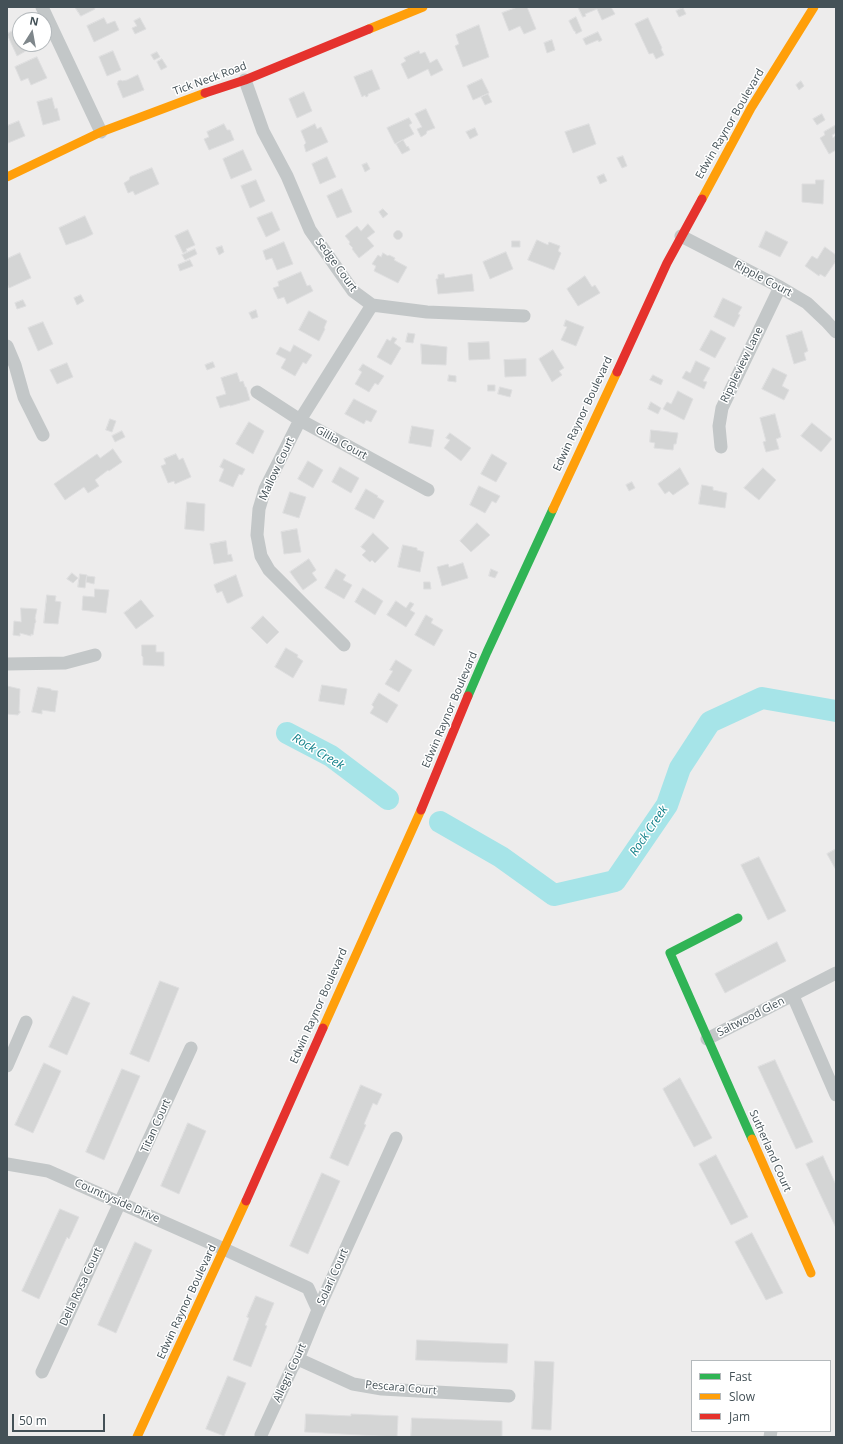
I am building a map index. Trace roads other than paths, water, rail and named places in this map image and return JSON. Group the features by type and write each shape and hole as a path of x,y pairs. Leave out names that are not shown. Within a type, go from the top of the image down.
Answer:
{"main road":[{"name":"Tick Neck Road","path":"7,177 101,132 183,101 245,80 423,7"},
{"name":"Edwin Raynor Boulevard","path":"137,1437 224,1249 424,803 487,652 592,423 681,236 751,108 814,7"},
{"name":"Saltwood Glen","path":"707,1039 670,953 738,918"},
{"name":"Sutherland Court","path":"707,1039 811,1273"}],"street":[{"path":"42,7 101,132"},
{"name":"Sedge Court","path":"245,80 263,131 287,176 310,230 353,291 372,305 427,312 524,316"},
{"name":"Ripple Court","path":"681,236 780,287 807,303 826,320 836,332"},
{"name":"Rippleview Lane","path":"722,447 720,426 722,408 780,287"},
{"name":"Mallow Court","path":"344,645 269,570 261,556 257,535 259,509 266,489 300,420 372,305"},
{"path":"7,346 15,365 24,397 43,435"},
{"name":"Gillia Court","path":"257,392 300,420 428,490"},
{"path":"7,664 65,663 95,655"},
{"name":"Saltwood Glen","path":"707,1039 836,973"},
{"path":"793,996 832,1075 836,1095"},
{"path":"7,1066 26,1022"},
{"name":"Titan Court","path":"121,1203 191,1048"},
{"name":"Solari Court","path":"318,1310 396,1138"},
{"name":"Countryside Drive","path":"7,1164 48,1171 224,1249"},
{"name":"Della Rosa Court","path":"42,1372 121,1203"},
{"name":"Solari Court","path":"224,1249 308,1288 318,1310"},
{"name":"Allegri Court","path":"261,1435 292,1368 298,1360 318,1310"},
{"name":"Pescara Court","path":"298,1360 353,1384 382,1389 509,1396"}],"waterway":[{"name":"Rock Creek","path":"440,822 501,857 554,895 615,881 667,805 680,768 710,722 762,698 836,711"},
{"name":"Rock Creek","path":"287,733 331,756 388,799"}]}
